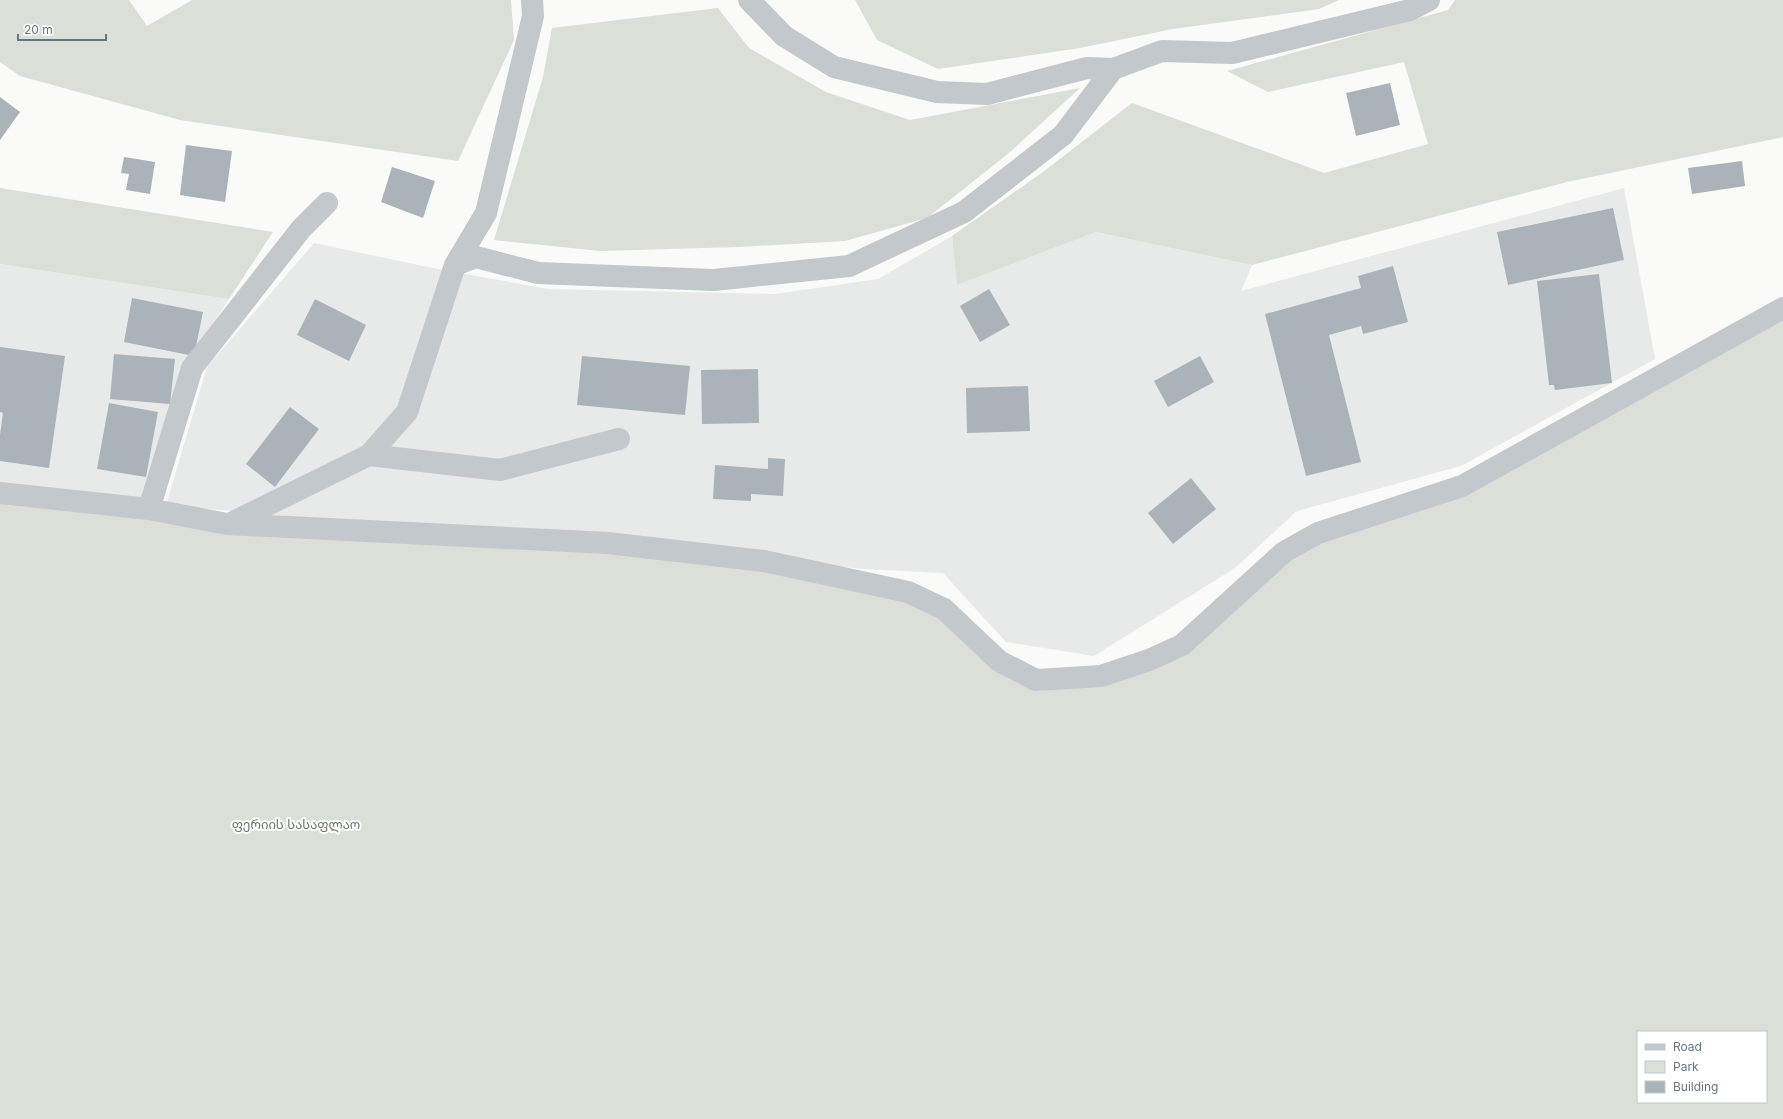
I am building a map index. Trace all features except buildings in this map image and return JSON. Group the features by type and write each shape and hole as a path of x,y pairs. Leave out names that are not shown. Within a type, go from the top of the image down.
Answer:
{"street":[{"path":"227,524 369,455 407,412 455,265 486,213 533,16 532,0"},
{"path":"749,0 784,36 834,66 937,92 987,94 1087,68 1113,69 1162,51 1232,53 1410,10 1429,0"},
{"path":"455,265 476,257 538,272 714,280 849,266 964,212 1063,135 1113,69"},
{"path":"149,509 192,368 301,228 327,203"},
{"path":"0,493 149,509 227,524 608,543 764,561 908,592 944,609 999,661 1036,680 1101,676 1149,660 1182,645 1284,552 1318,534 1462,486 1783,308"},
{"path":"369,455 500,470 619,440"}],"shaded area":[{"path":"1624,188 1655,359 1461,466 1297,511 1235,568 1094,656 1006,642 943,573 865,569 166,505 207,367 314,243 433,268 548,289 775,294 878,279 952,236 957,285 1096,232 1252,265 1241,291"},
{"path":"0,264 229,299 183,370 141,502 0,487"}],"green space":[{"path":"0,0 129,0 147,26 192,0 511,0 514,40 458,161 180,120 20,76 0,62"},
{"path":"855,0 1339,0 1319,9 1173,29 1080,48 938,69 877,40"},
{"path":"1455,0 1783,0 1783,137 1567,182 1252,265 1096,232 957,285 952,236 1043,172 1132,103 1324,173 1428,144 1404,62 1268,92 1227,71 1448,10"},
{"path":"718,8 749,48 826,92 910,120 1080,88 1009,153 927,218 845,241 738,247 600,251 494,240 543,77 552,28"},
{"path":"0,188 273,232 229,299 0,264"},
{"name":"ფერიის სასაფლაო","path":"1783,314 1783,1119 0,1119 0,493 608,549 761,568 904,599 937,614 997,663 1102,681 1222,618 1319,537 1465,492"}]}
